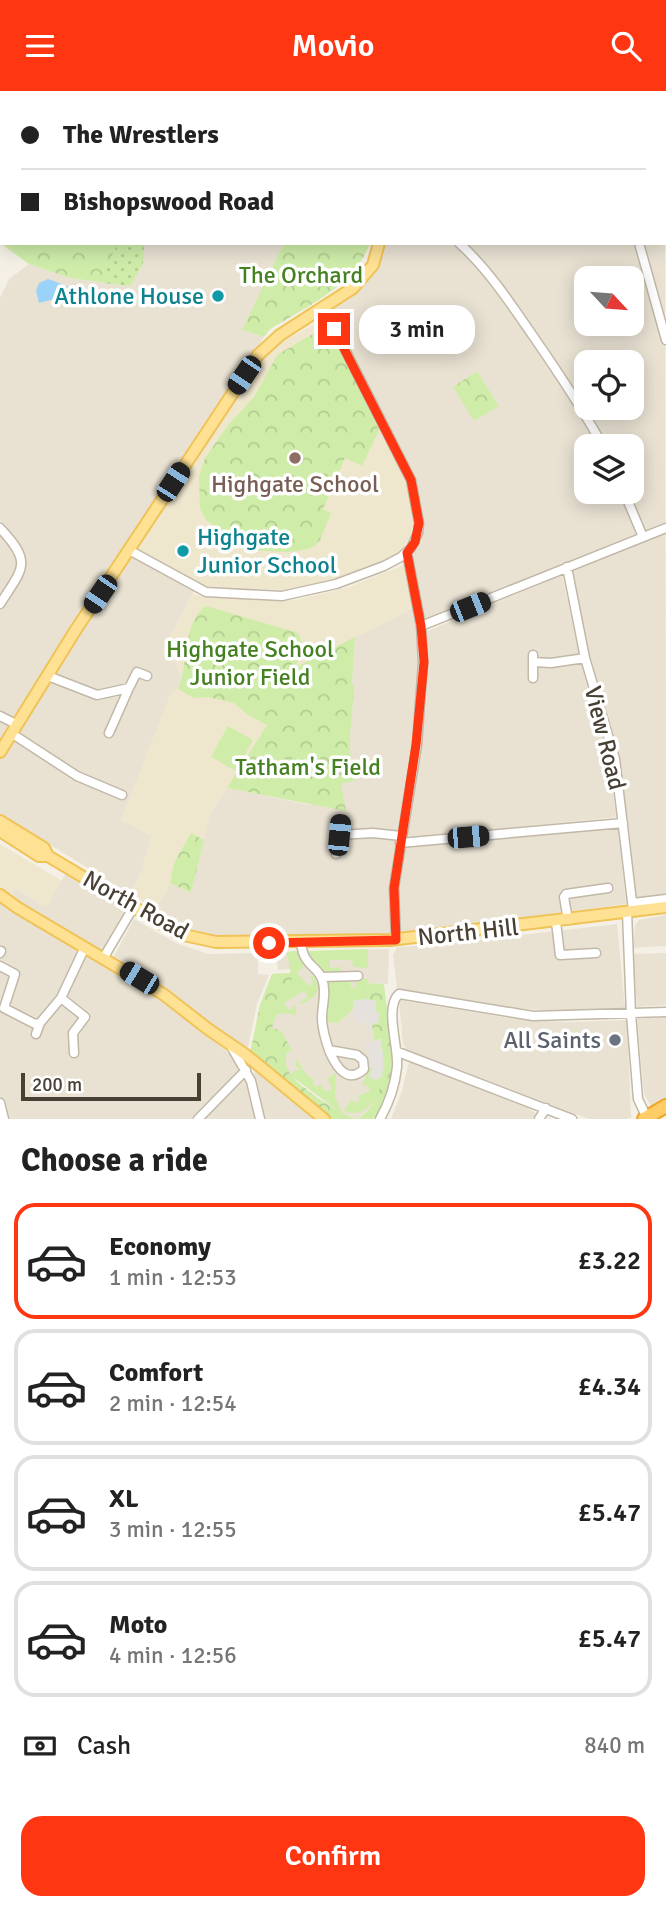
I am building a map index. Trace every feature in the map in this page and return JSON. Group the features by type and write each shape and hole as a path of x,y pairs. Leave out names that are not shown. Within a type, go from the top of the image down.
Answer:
{"highway":[{"path":"645,1118 666,1106"}],"main road":[{"path":"0,752 211,424 265,346 353,288 373,264 378,245"},
{"name":"North Road","path":"0,821 44,848 48,856"},
{"name":"North Road","path":"0,831 40,856 48,856 179,934 202,940 269,943"},
{"path":"0,895 155,988 246,1055 324,1119"},
{"name":"North Hill","path":"269,943 396,940 562,921 631,908 666,907"}],"street":[{"path":"460,245 513,306 596,434"},
{"path":"640,245 666,340"},
{"path":"129,550 206,591 273,596 322,589 384,566 407,553 415,542 419,523 411,480 323,306"},
{"path":"629,504 643,537"},
{"path":"0,528 20,551 22,558 20,571 0,604"},
{"path":"421,626 666,528"},
{"path":"396,940 394,888 419,725 424,662 421,626 407,553"},
{"name":"View Road","path":"567,567 585,658 615,758 631,908 631,1014 638,1099 645,1118"},
{"path":"533,678 533,658 551,663 585,658"},
{"path":"108,733 137,672 146,676"},
{"path":"48,675 97,695 129,688"},
{"path":"0,716 13,729 77,776 122,795"},
{"path":"336,854 340,821"},
{"path":"339,835 373,834 400,840 623,823"},
{"path":"596,953 560,955 564,897 566,894 608,888"},
{"name":"North Hill","path":"631,908 666,899"},
{"path":"104,957 133,908"},
{"path":"301,943 306,961 322,977 322,1025 329,1050"},
{"path":"36,1034 40,1023 61,998 85,947"},
{"path":"0,966 18,976 2,1011 35,1024 40,1023"},
{"path":"322,977 358,976"},
{"path":"380,1119 392,1090 398,1052 392,1023 392,1003 396,996 405,995 533,1016 666,1012"},
{"path":"61,998 85,1017 73,1033 74,1053"},
{"path":"228,1043 251,1081 260,1119"},
{"path":"398,1052 572,1119"},
{"path":"198,1119 246,1070"},
{"path":"0,1103 4,1119"},
{"path":"539,1119 546,1108"}],"shaded area":[{"path":"144,245 283,245 243,330 264,337 129,549 196,587 162,652 176,663 181,677 179,687 171,695 121,820 152,836 141,873 130,894 0,814 0,298 9,279 29,264 70,278 130,286 143,264"},
{"path":"378,245 665,245 666,895 637,898 628,820 615,759 585,658 567,568 421,626 419,725 394,888 396,940 216,942 149,918 170,883 191,892 210,814 227,788 310,805 341,784 355,780 348,744 355,637 417,606 407,553 418,533 411,480 323,306 364,276"},
{"name":"Highgate School","path":"325,318 411,495 413,526 401,551 392,558 341,578 284,590 205,586 138,549 146,532 258,364 279,344"},
{"name":"Highgate School","path":"406,564 413,608 355,637 348,744 356,780 341,784 346,811 227,788 210,814 191,893 170,884 156,909 130,894 141,873 152,836 121,820 170,695 179,687 181,677 176,663 162,652 192,594 210,598 296,600 349,587"},
{"path":"562,575 580,659 608,757 616,817 404,839 416,782 427,697 427,631"},
{"path":"618,828 626,904 401,933 398,887 403,847"},
{"path":"0,844 62,881 46,908 16,888 10,895 0,888"},
{"path":"69,868 133,908 104,957 49,927 159,999 225,1050 235,1060 246,1081 258,1119 0,1119 0,896 8,900 15,888 46,907"},
{"path":"666,915 666,946 633,948 635,925 639,920"},
{"path":"134,919 176,943 208,954 258,953 258,974 269,975 257,1004 247,1052 171,994 114,956"},
{"path":"617,924 625,1008 560,1011 512,1008 397,990 393,955 397,947"},
{"path":"389,949 388,984 368,983 376,1001 372,1026 374,1041 384,1064 382,1076 375,1104 357,1119 336,1110 290,1075 260,1005 272,974 291,973 291,969 278,970 276,952"},
{"path":"666,953 666,1005 637,1007 633,954"},
{"path":"399,1000 515,1019 567,1022 627,1020 631,1117 589,1119 407,1050 403,1044"},
{"path":"353,1001 376,1001 375,1012 380,1013 378,1024 373,1023 368,1029 365,1022 357,1025 358,1019 353,1010"},
{"path":"666,1017 666,1098 651,1106 644,1094 637,1019"},
{"path":"381,1039 384,1064 382,1076 376,1080 369,1077 372,1068 369,1067 370,1061 364,1044"},
{"path":"409,1062 526,1107 537,1114 532,1119 391,1119"},
{"path":"257,1069 314,1119 263,1119 254,1073"}],"green space":[{"path":"3,245 144,245 143,264 130,286 70,278 29,264"},
{"path":"117,245 144,245 143,264 130,286 104,283 108,264"},
{"name":"The Orchard","path":"283,245 369,245 353,272 341,283 313,304 269,330 264,337 242,330"},
{"path":"328,325 379,430 362,466 345,458 323,509 331,513 315,546 288,552 244,550 206,520 200,508 199,477 205,458 229,424 254,397 277,355"},
{"path":"477,371 499,406 474,421 453,387"},
{"name":"Highgate School","path":"206,606 298,633 302,642 296,667 355,637 350,756 356,780 341,784 346,811 227,788 267,725 248,715 234,703 208,697 194,698 178,689 189,633 198,613"},
{"path":"228,726 253,740 236,771 211,757"},
{"path":"191,833 204,840 191,893 170,883 174,863"},
{"path":"368,949 368,968 353,967 352,960 330,960 330,968 340,967 343,973 324,972 307,953 309,951"},
{"path":"298,951 304,966 297,973 309,986 313,983 310,976 313,976 319,986 315,996 303,1004 299,1003 308,997 304,991 284,1003 288,1010 296,1005 296,1015 276,1015 277,1001 292,982 287,952"},
{"path":"291,973 292,982 277,1001 272,1028 281,1031 293,1052 289,1051 286,1055 288,1070 309,1092 357,1119 328,1119 250,1053 260,1005 272,974"},
{"path":"361,978 368,979 366,999 353,1001 353,1009 338,1023 327,1022 329,980 351,982 351,988 355,988 356,982 361,982"},
{"path":"368,983 384,984 392,1054 389,1089 383,1105 373,1119 357,1119 373,1104 382,1073 380,1039 374,1041 372,1026 376,1001 366,999"},
{"path":"296,1058 306,1074 315,1080 315,1087 321,1085 325,1092 332,1088 327,1078 336,1073 335,1097 342,1113 290,1075 295,1070 299,1071"},
{"path":"369,1067 372,1068 370,1078 378,1079 382,1076 378,1094 363,1110 354,1113 344,1110 352,1099 354,1103 360,1101 358,1096 370,1091 367,1085 362,1087"}],"water":[{"path":"48,279 78,290 78,293 39,303 36,291 39,283"}],"place":[{"name":"Athlone House","path":"218,296"},
{"name":"Highgate School","path":"295,458"},
{"name":"Highgate Junior School","path":"183,551"},
{"name":"All Saints","path":"615,1040"}],"route":[{"path":"269,943 396,940 394,888 419,725 424,662 421,626 407,553 418,533 417,500 400,457 334,329"}],"park label":[{"name":"Highgate School Junior Field","path":"250,663"},
{"name":"Tatham's Field","path":"308,767"}]}
